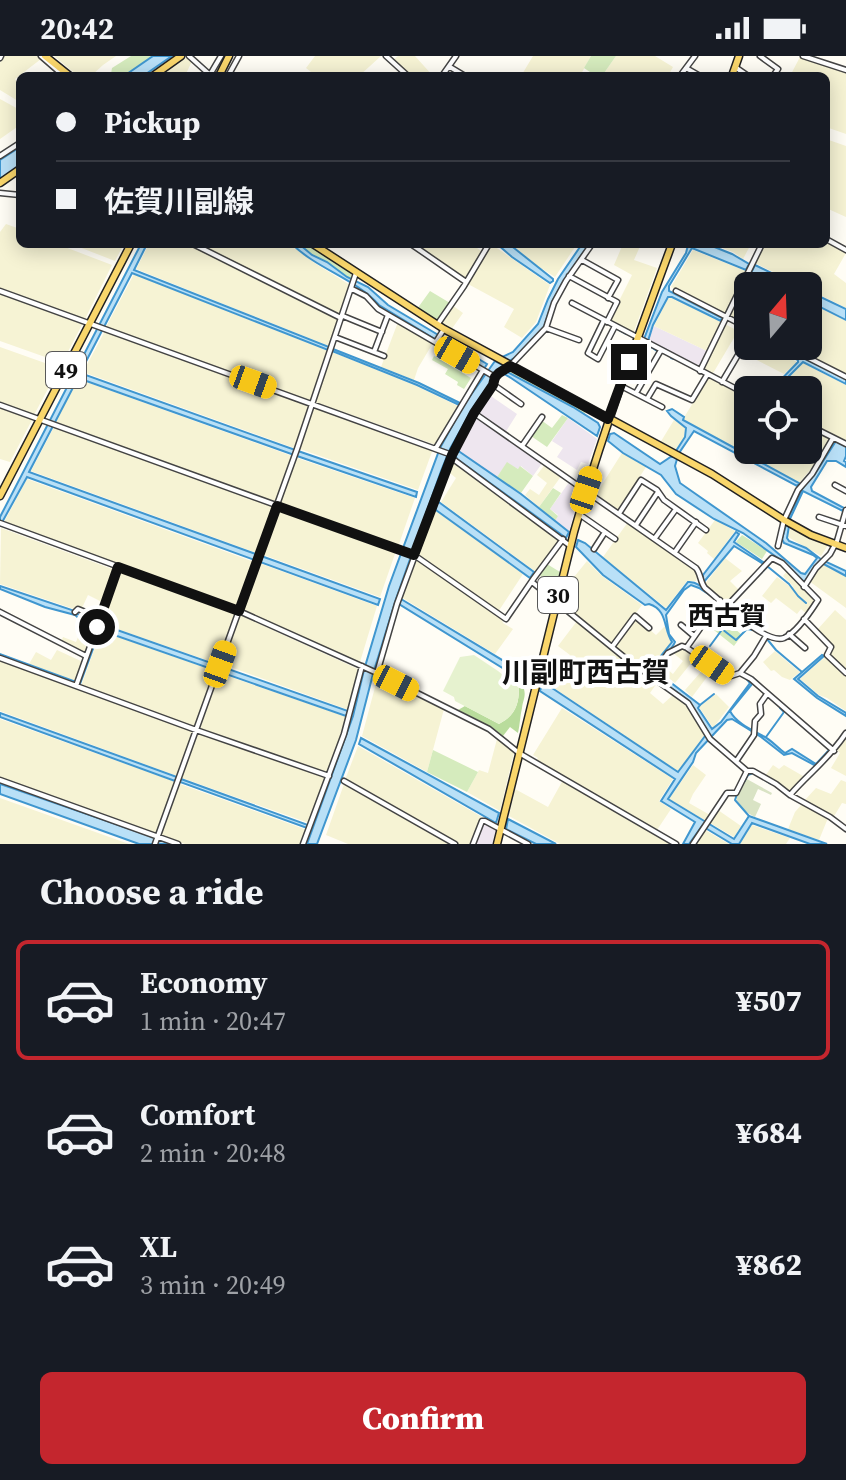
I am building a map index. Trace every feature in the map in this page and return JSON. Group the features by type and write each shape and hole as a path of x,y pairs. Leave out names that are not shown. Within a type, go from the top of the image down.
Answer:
{"main road":[{"path":"43,56 65,72"},
{"path":"159,72 181,56"},
{"path":"733,72 739,56"},
{"name":"49","path":"0,496 93,324 129,248"},
{"path":"319,248 440,330 712,474 811,535 846,548"},
{"name":"30","path":"497,844 579,514 608,419 671,248"}],"street":[{"path":"43,56 60,72"},
{"path":"189,56 207,72"},
{"path":"386,56 404,72"},
{"path":"445,72 456,56"},
{"path":"683,72 695,56"},
{"path":"760,56 778,69 776,72"},
{"path":"803,56 846,70"},
{"path":"449,67 458,72"},
{"path":"735,67 742,72"},
{"path":"686,68 693,72"},
{"path":"201,248 342,317 382,332"},
{"path":"417,248 466,282"},
{"path":"436,342 487,248"},
{"path":"377,673 414,555 452,455 496,375 546,328 554,303 590,248"},
{"path":"700,371 760,248"},
{"path":"582,260 618,280 608,298"},
{"path":"155,844 294,458 356,275"},
{"path":"569,276 617,302 588,353 598,359 615,326"},
{"path":"352,288 366,296 378,309 496,375"},
{"path":"0,291 452,455 453,459 570,546"},
{"path":"676,291 734,321"},
{"path":"572,303 734,388"},
{"path":"374,352 388,315"},
{"path":"546,328 579,340"},
{"path":"335,337 384,356"},
{"path":"636,393 661,350"},
{"path":"722,382 735,360"},
{"path":"813,360 846,377"},
{"path":"436,448 485,371"},
{"path":"647,399 656,384 692,400 708,375"},
{"path":"493,385 521,404"},
{"path":"621,386 662,407"},
{"path":"0,405 414,555 506,619 563,539"},
{"path":"474,413 696,568 701,584 741,619 766,636 778,639 789,634 818,600 782,563 772,558 727,606"},
{"path":"522,446 542,417"},
{"path":"822,432 846,444"},
{"path":"778,546 784,520 798,490 812,474 833,438"},
{"path":"619,513 641,480 706,530"},
{"path":"835,485 846,491"},
{"path":"636,525 658,492"},
{"path":"655,538 676,509"},
{"path":"804,587 836,544 846,510"},
{"path":"579,514 615,539"},
{"path":"819,517 844,525"},
{"path":"675,552 696,522"},
{"path":"1,524 239,611 377,673 489,729 519,753 676,844"},
{"path":"594,549 605,532"},
{"path":"77,684 118,567"},
{"path":"532,582 688,703 710,739 747,771 753,771 776,784 846,829"},
{"path":"687,648 720,600"},
{"path":"694,607 707,618"},
{"path":"75,612 82,610 98,622"},
{"path":"0,612 86,656"},
{"path":"612,647 635,616 649,628"},
{"path":"804,619 831,647 827,655 846,673"},
{"path":"681,625 694,636"},
{"path":"789,634 805,648"},
{"path":"651,677 668,653 678,647 687,648 725,674 740,673 766,636"},
{"path":"0,658 329,776"},
{"path":"303,844 344,734 362,666"},
{"path":"740,673 751,679 834,751"},
{"path":"737,760 754,734 755,721 761,714 761,702 767,694"},
{"path":"790,795 834,751 846,733"},
{"path":"693,844 727,793 736,793 747,771"},
{"path":"0,780 178,844"},
{"path":"344,781 455,844"},
{"path":"473,844 482,821 528,844"}],"shaded area":[{"path":"4,56 39,56 41,59 24,72 16,72 16,100 0,90 0,63"},
{"path":"54,56 116,56 95,72 73,72"},
{"path":"315,56 381,56 363,72 311,72 306,68"},
{"path":"398,56 415,56 429,72 406,72 393,60"},
{"path":"533,56 591,56 582,72 523,72"},
{"path":"616,56 655,56 673,67 670,72 605,72"},
{"path":"187,57 192,61 187,72 166,72"},
{"path":"800,57 846,72 846,134 830,128 830,72 792,72"},
{"path":"0,99 16,108 16,128 0,139"},
{"path":"830,140 846,146 846,217 830,210"},
{"path":"6,224 16,228 16,248 67,248 112,265 85,319 0,288 0,232"},
{"path":"830,243 846,253 834,274 846,283 846,308 822,296 822,272 773,272 755,263 762,248 830,248"},
{"path":"82,248 122,248 115,261"},
{"path":"147,248 197,248 339,318 329,346 136,269"},
{"path":"205,248 294,248 350,285 340,315"},
{"path":"419,248 477,248 483,252 466,279"},
{"path":"489,248 497,248 550,285 536,322 522,338 504,327 514,309 468,284"},
{"path":"516,248 574,248 555,277"},
{"path":"621,248 639,248 634,260 657,268 633,334 609,321 632,275 614,265"},
{"path":"722,248 749,248 743,259"},
{"path":"693,250 746,271 734,272 734,297 726,314 671,287"},
{"path":"134,274 328,351 311,401 106,327"},
{"path":"0,292 83,323 62,363 0,341"},
{"path":"672,298 722,322 707,351 654,326 668,299"},
{"path":"452,305 463,313 451,330 440,323"},
{"path":"822,309 846,321 846,375 817,360 822,360"},
{"path":"398,322 433,343 414,380 381,367"},
{"path":"725,324 734,329 734,338 712,375 702,370"},
{"path":"654,326 707,351 699,369 648,341"},
{"path":"105,331 309,404 294,448 83,372"},
{"path":"0,347 59,368 34,415 0,403"},
{"path":"332,352 458,406 436,445 315,402"},
{"path":"757,360 797,362 784,374"},
{"path":"803,363 846,385 846,441 822,430 822,376 790,376"},
{"path":"709,377 734,390 734,447 683,419"},
{"path":"78,379 292,456 275,503 55,423"},
{"path":"488,394 517,414 505,433 482,417 479,409"},
{"path":"314,406 433,449 418,490 300,449"},
{"path":"0,407 33,418 10,462 0,459"},
{"path":"475,416 543,462 533,476 521,466 518,469 507,463 497,477 456,449"},
{"path":"568,418 597,439 588,464 581,462 577,470 557,457 563,448 552,441"},
{"path":"674,420 685,428 684,437 675,451 660,443"},
{"path":"54,427 274,507 257,553 31,471"},
{"path":"822,435 830,439 822,452"},
{"path":"622,453 646,467 618,510 596,494"},
{"path":"297,458 415,498 398,547 279,505"},
{"path":"451,460 560,540 536,572 441,502 456,478 446,470"},
{"path":"546,463 562,475 539,507 525,495 530,489 539,495 547,483 537,475"},
{"path":"765,464 814,464 799,483"},
{"path":"27,479 254,562 238,608 4,522"},
{"path":"570,481 581,488 569,532 555,521 558,515 550,509"},
{"path":"278,508 396,551 380,597 261,554"},
{"path":"433,509 523,574 498,612 417,555"},
{"path":"715,520 735,531 714,559 698,543"},
{"path":"628,522 698,573 696,581 687,581 666,608 603,557"},
{"path":"1,528 115,570 104,603 88,595 82,608 77,606 74,609 0,584"},
{"path":"790,528 828,545 821,556 788,537"},
{"path":"415,558 513,629 495,654 401,597"},
{"path":"725,558 742,571 730,581 740,591 728,603 705,584"},
{"path":"587,561 642,605 612,644 570,610 574,603 564,593"},
{"path":"259,563 377,606 360,662 242,610"},
{"path":"823,564 846,577 846,608 809,581"},
{"path":"118,571 236,614 218,664 100,623"},
{"path":"787,571 816,601 807,614 801,609 797,614 776,598 771,603 762,596 777,577 792,588 783,576"},
{"path":"835,610 846,620 846,671 828,654 833,647 817,630"},
{"path":"240,615 358,669 349,710 222,664"},
{"path":"636,618 656,635 665,626 671,643 648,670 614,647"},
{"path":"577,621 623,659 617,667 637,686 646,676 657,683 650,693 663,704 673,695 685,704 705,734 678,771 548,684 570,655 558,646"},
{"path":"84,623 95,629 85,654 61,642 63,637 76,642"},
{"path":"101,631 215,671 195,727 81,686"},
{"path":"681,648 696,657 675,683 658,671 662,665 673,674 683,661 672,652"},
{"path":"57,650 83,662 76,681 29,664 36,652 51,660"},
{"path":"775,651 800,672 790,680 771,671 763,662"},
{"path":"826,656 846,676 846,711 800,679"},
{"path":"0,659 193,731 177,776 0,711"},
{"path":"707,665 713,669 692,697 685,690"},
{"path":"219,673 347,717 328,774 200,729"},
{"path":"378,676 444,709 427,772 362,736"},
{"path":"716,694 729,707 713,728 699,707"},
{"path":"562,708 673,779 659,801 671,809 657,830 533,755"},
{"path":"0,719 176,782 157,834 0,778"},
{"path":"198,733 326,777 309,823 182,778"},
{"path":"846,735 846,776 831,768"},
{"path":"497,739 514,753 500,811 467,792 479,770 488,773"},
{"path":"358,746 482,817 471,844 458,844 345,780"},
{"path":"693,765 706,775 689,803 710,815 706,821 669,799"},
{"path":"773,765 779,769 784,765 803,776 790,793 765,776"},
{"path":"563,780 673,844 560,844 509,816 515,789 548,807"},
{"path":"841,780 846,782 846,804 842,803 833,818 804,801 816,788 831,794"},
{"path":"180,784 307,830 302,844 185,844 161,835"},
{"path":"344,784 450,844 348,844 326,835"},
{"path":"0,798 129,844 0,844"},
{"path":"802,804 828,818 819,840 788,829"},
{"path":"718,810 741,826 734,837 710,823"},
{"path":"483,821 496,829 492,844 474,844"},
{"path":"752,825 790,838 786,844 740,844"},
{"path":"705,830 729,844 695,844"}],"green space":[{"path":"131,56 158,56 134,72 111,72 112,68"},
{"path":"591,56 616,56 605,72 590,72 584,68"},
{"path":"304,248 314,248 326,255 351,273 352,279 330,266 335,267"},
{"path":"430,291 450,303 437,322 417,309"},
{"path":"434,356 471,378 464,389 445,374 448,369 432,360"},
{"path":"511,369 586,411 584,415 505,370"},
{"path":"562,415 568,418 547,447 531,436 541,420 552,428"},
{"path":"507,462 518,469 520,466 533,476 521,493 497,477"},
{"path":"553,488 561,493 550,509 558,516 555,521 539,507"},
{"path":"742,535 767,551 762,559 736,542"},
{"path":"547,564 560,572 556,587 539,575"},
{"path":"711,615 724,625 727,622 742,635 734,646 705,623"},
{"path":"474,655 519,688 515,710 499,724 455,701 454,697 443,691 460,657"},
{"path":"519,688 524,689 525,694 518,733 510,727 503,736 458,710 465,706 499,724 515,710"},
{"path":"433,750 478,772 467,792 427,772"},
{"path":"745,778 772,793 758,789 753,800 761,804 755,817 743,809 736,797"}],"water":[{"path":"153,56 172,56 149,72 130,72"},
{"path":"16,150 16,169 0,179 0,160"},
{"path":"139,248 145,248 134,270 329,347 328,350 132,273 80,373 417,492 416,497 78,378 29,472 380,599 378,605 27,477 0,526 0,517"},
{"path":"296,248 304,248 368,287 388,305 487,364 484,369 379,305 359,288"},
{"path":"502,248 514,248 553,281 550,283"},
{"path":"579,248 586,248 553,300 544,327 516,357 509,361 502,357 513,352 538,324 558,279"},
{"path":"687,248 692,248 669,291 722,318 721,321 668,297 648,341 644,339 662,292"},
{"path":"692,248 717,248 732,254 749,264 746,270"},
{"path":"755,265 769,272 752,272"},
{"path":"822,298 846,309 846,320 822,308"},
{"path":"332,351 419,383 460,403"},
{"path":"807,360 846,379 846,384 803,362 789,376 784,376 798,362"},
{"path":"495,361 509,373 598,423 597,436 511,378 499,371 494,375 450,449 441,471 396,599 356,740 317,844 307,844 353,716 389,586 440,448 463,406"},
{"path":"672,409 684,417 683,420 734,448 734,452 694,431 679,453 676,451 685,437 686,428 667,411"},
{"path":"614,433 660,464 672,456 677,459 675,466 680,483 766,543 801,573 805,574 817,558 784,543 782,539 786,525 789,526 789,541 846,571 846,576 820,562 804,582 785,563 743,533 714,519 676,494 661,475 623,453 608,441 610,434"},
{"path":"836,441 846,446 846,467 836,461 827,461 811,487 812,491 844,508 843,511 803,491 788,518 803,487"},
{"path":"457,450 569,532 566,538 457,459"},
{"path":"756,464 764,464 799,483 797,486"},
{"path":"436,500 534,572 530,578 433,508"},
{"path":"736,532 739,534 734,542 766,564 734,546 703,583 703,575"},
{"path":"578,540 666,610 688,582 699,585 716,599 691,585 684,590 666,615 669,634 675,642 653,671 648,672 672,642 669,637 662,615 655,607 645,605 603,575 576,547"},
{"path":"0,586 348,711 346,716 100,630 80,684 0,656 76,682 96,625 0,589"},
{"path":"401,599 532,678 530,685 399,604"},
{"path":"822,655 798,679 846,716 794,679"},
{"path":"657,672 700,705 698,708 712,729 721,722 750,683 744,676 753,683 730,711 736,719 785,753 792,749 816,764 829,750 816,766 792,753 784,755 732,719 727,720 696,753 668,799 734,839 749,816 827,844 810,844 752,823 739,844 732,844 702,826 689,844 683,844 695,822 661,801 675,779 540,691 543,682 678,772 708,732 688,700 654,676"},
{"path":"0,713 177,777 175,781 0,717"},
{"path":"361,738 499,813 496,823 359,744"},
{"path":"181,779 308,825 307,828 180,782"},
{"path":"0,784 169,844 139,844 0,794"},
{"path":"508,819 556,844 536,844 506,829"}],"waterway":[{"path":"617,329 626,334"},
{"path":"642,343 648,346"},
{"path":"651,347 657,351"},
{"path":"767,566 806,603"},
{"path":"757,577 767,567"},
{"path":"733,615 722,629 736,640 747,629 753,630"},
{"path":"710,646 721,631"},
{"path":"767,639 802,672"},
{"path":"626,656 648,672"},
{"path":"700,705 714,694"},
{"path":"766,737 784,712 780,708"},
{"path":"744,782 753,773"},
{"path":"762,778 771,784"},
{"path":"737,794 735,800 749,816"}],"district":[{"name":"西古賀","path":"727,616"},
{"name":"川副町西古賀","path":"586,672"}],"route":[{"path":"97,627 118,567 239,611 277,506 414,555 452,455 499,373 510,366 608,419 629,362"}]}
